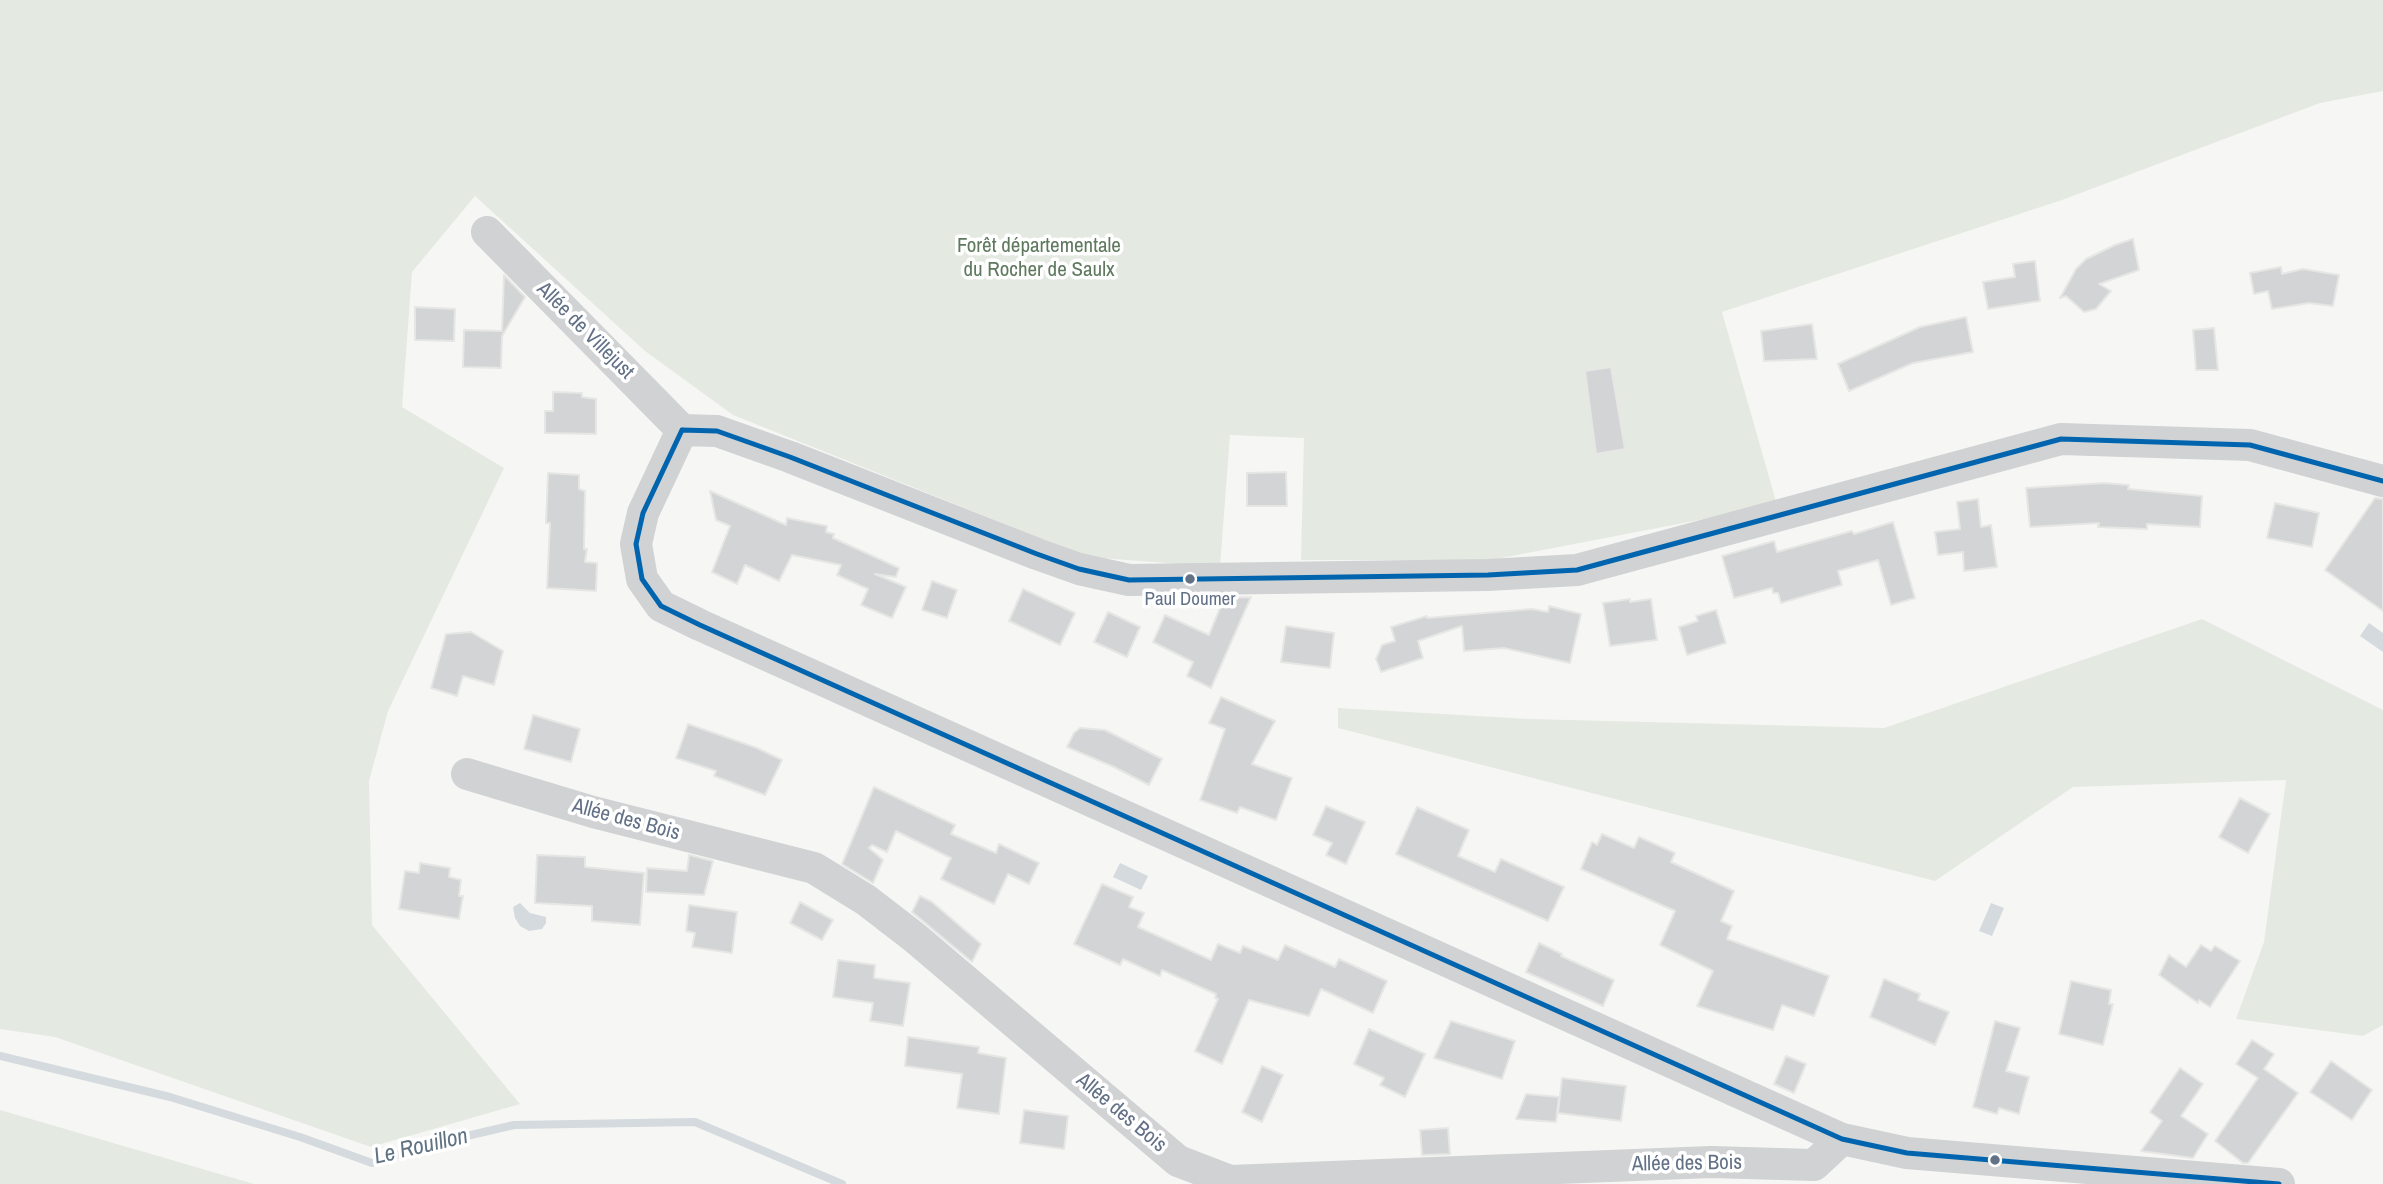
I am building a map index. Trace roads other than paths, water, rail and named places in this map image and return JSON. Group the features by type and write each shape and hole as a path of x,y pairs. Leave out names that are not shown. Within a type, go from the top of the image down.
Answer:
{"street":[{"name":"Allée de Villejust","path":"487,232 682,430"},
{"path":"2279,1184 1907,1153 1842,1139 661,606 642,579 636,544 643,513 682,430 716,430 1079,569 1129,580 1488,575 1577,570 2061,439 2250,445 2383,481"},
{"name":"Allée des Bois","path":"467,774 593,812 814,867 866,900 914,937 1178,1161 1230,1181 1697,1163 1814,1164 1842,1139"}],"waterway":[{"name":"Le Rouillon","path":"0,1056 170,1097 300,1137 372,1163 428,1145 514,1125 695,1122 842,1184"}],"place":[{"name":"Paul Doumer","path":"1190,579"}],"park label":[{"name":"Forêt départementale du Rocher de Saulx","path":"1039,258"}]}
